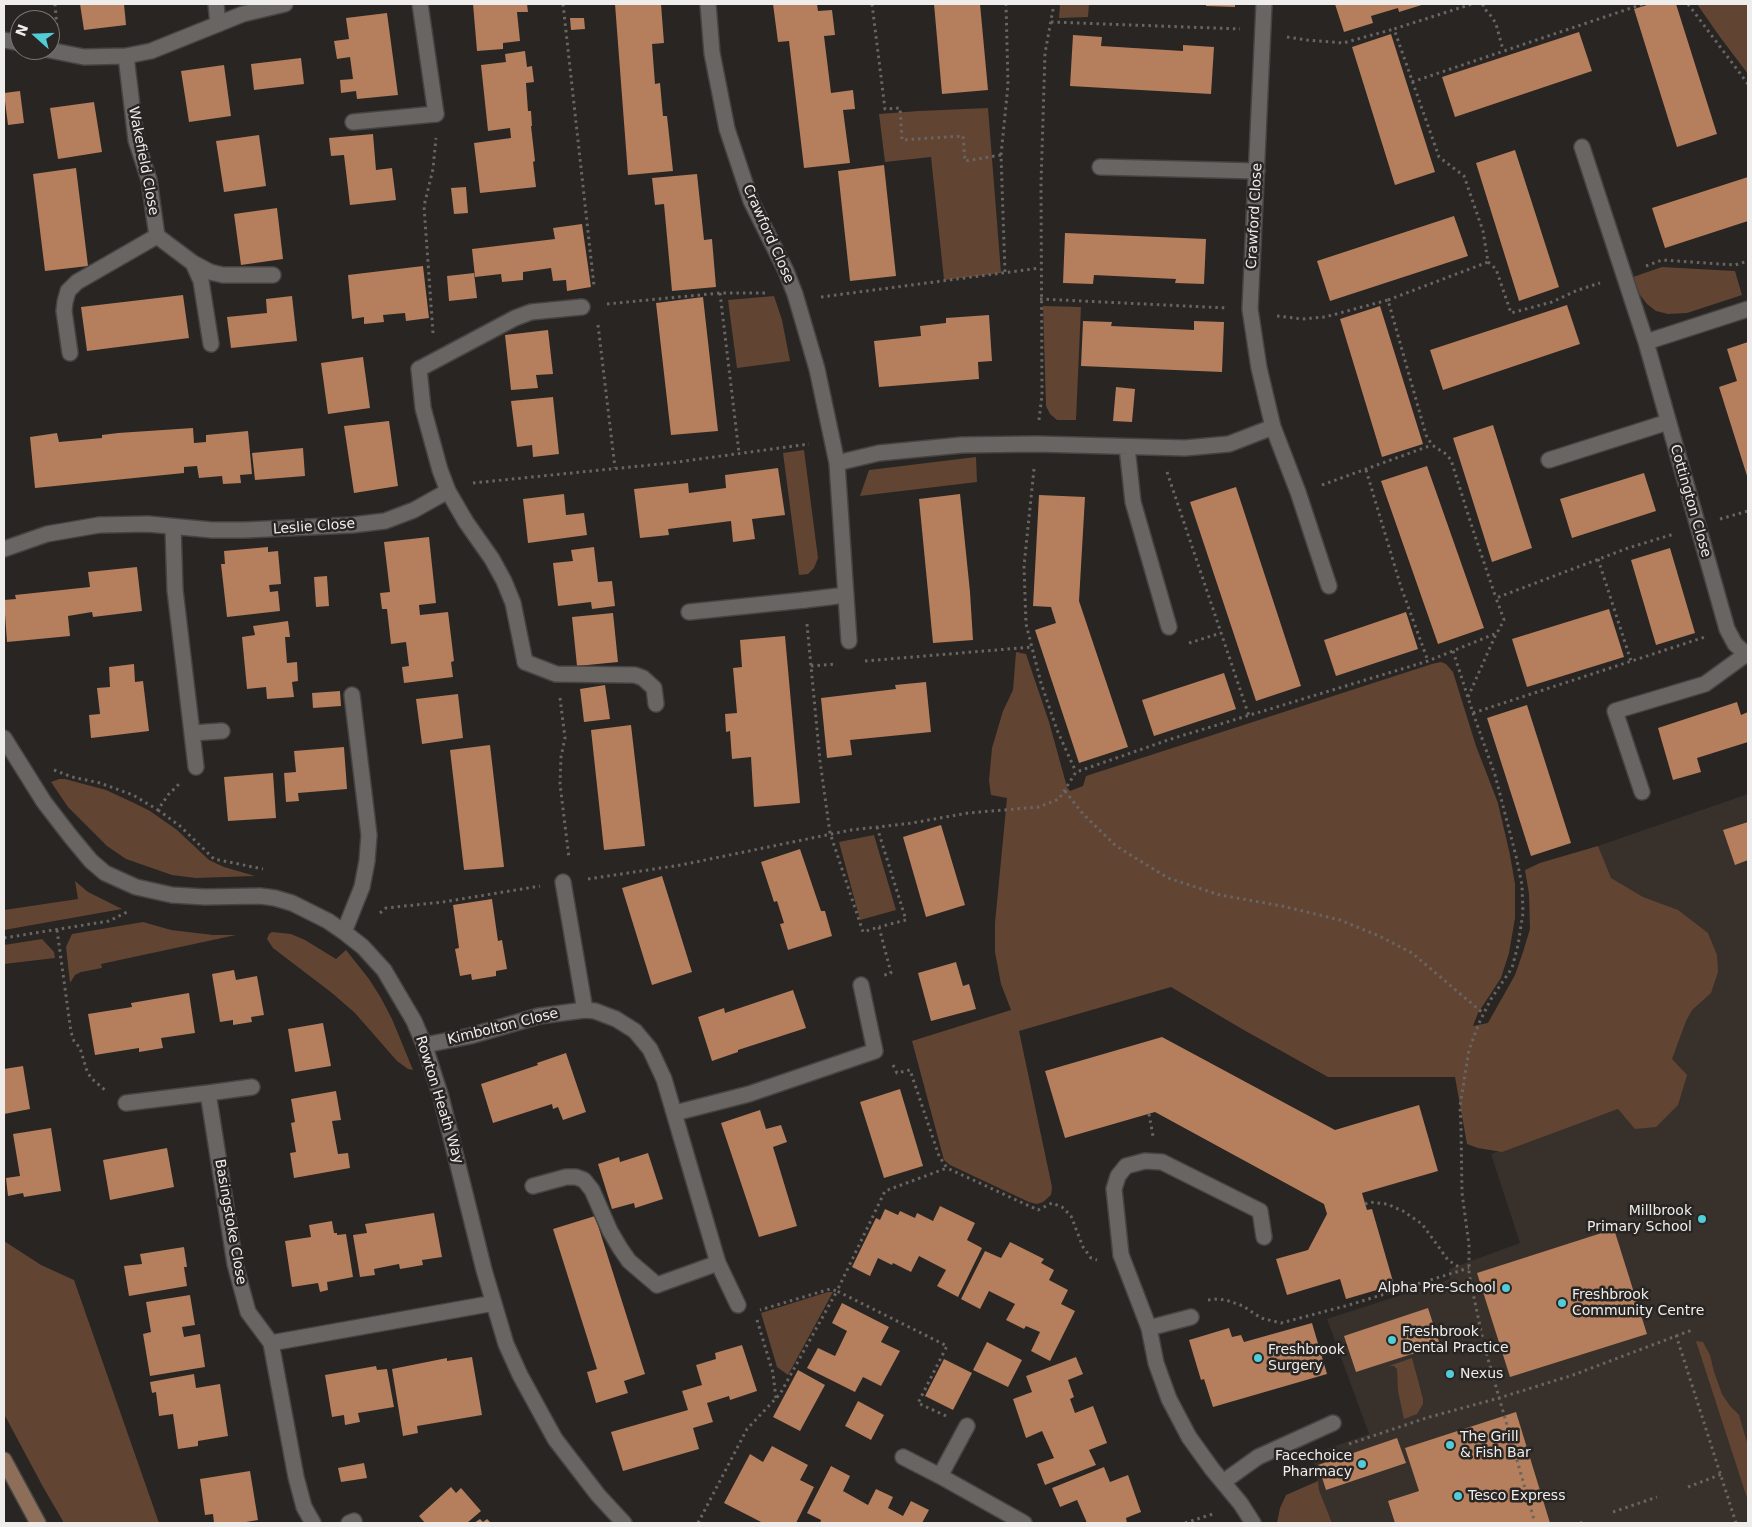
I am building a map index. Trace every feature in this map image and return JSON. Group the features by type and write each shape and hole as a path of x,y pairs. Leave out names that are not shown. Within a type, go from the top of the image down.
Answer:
{"main road":[{"path":"4,1460 38,1523"}],"street":[{"path":"216,4 218,24"},
{"path":"60,52 84,57 126,56 151,51 243,14 285,4"},
{"path":"354,122 436,114 420,4"},
{"name":"Crawford Close","path":"708,4 712,53 727,130 751,201 786,271 795,294 817,369 837,463 849,641"},
{"name":"Crawford Close","path":"1264,4 1250,309 1258,368 1273,427 1298,492 1328,586"},
{"name":"Wakefield Close","path":"126,56 136,140 149,180 157,236"},
{"name":"Cottington Close","path":"1582,147 1646,342 1727,629 1735,644 1747,656 1705,684 1616,711 1642,792"},
{"path":"1100,167 1257,171"},
{"path":"70,353 64,312 68,291 77,282 157,236 210,272 223,276 273,275"},
{"path":"193,262 202,281 211,344"},
{"path":"582,307 532,312 515,318 418,369 423,408 448,491 466,522 492,559 513,603 525,662 556,674 635,675 643,678 654,688 656,704"},
{"path":"1646,342 1748,309"},
{"path":"1549,460 1668,422"},
{"path":"837,463 879,453 962,445 1036,444 1159,449 1184,448 1228,444 1273,427"},
{"path":"1127,447 1133,502 1169,627"},
{"name":"Leslie Close","path":"4,549 47,534 99,525 148,524 245,530 352,525 392,518 414,510 448,491"},
{"path":"173,526 175,590 196,767"},
{"path":"689,612 846,595"},
{"path":"347,934 362,887 370,835 352,695"},
{"path":"192,733 222,731"},
{"name":"Rowton Heath Way","path":"4,738 22,770 44,802 71,837 105,873 136,887 164,894 205,897 260,896 292,903 328,921 347,934 363,947 384,970 414,1021 425,1045 441,1097 484,1270 506,1344 520,1375 555,1439 598,1495 624,1523"},
{"path":"567,882 585,1010"},
{"path":"675,1114 749,1094 875,1051 861,985"},
{"name":"Kimbolton Close","path":"425,1045 470,1036 539,1016 585,1010 595,1011 616,1019 635,1031 650,1049 664,1079 718,1263 738,1305"},
{"path":"126,1103 252,1087"},
{"name":"Basingstoke Close","path":"208,1093 235,1264 248,1312 270,1343 296,1478 304,1507 313,1523"},
{"path":"1253,1523 1241,1504 1189,1437 1169,1399 1156,1363 1149,1328 1121,1255 1114,1188 1118,1176 1126,1166 1145,1161 1162,1162 1260,1211 1264,1237"},
{"path":"533,1186 566,1177 576,1177 584,1180 592,1190 610,1231 620,1248 630,1261 657,1285 718,1263"},
{"path":"270,1343 494,1303"},
{"path":"1149,1328 1191,1317"},
{"path":"1223,1482 1258,1458 1333,1423"},
{"path":"940,1476 967,1426"},
{"path":"903,1457 1024,1523"}],"path":[{"path":"563,4 595,295"},
{"path":"872,4 885,109 900,108 902,140 963,136 965,161 1001,156"},
{"path":"1005,272 1001,156 1008,85 1006,4"},
{"path":"1054,4 1045,53 1040,268 1042,395 1024,566 1026,624 1057,730 1076,772"},
{"path":"1051,22 1263,30 1306,40 1343,43 1472,4"},
{"path":"1483,4 1496,24 1503,50"},
{"path":"1412,82 1642,4"},
{"path":"1688,4 1748,84"},
{"path":"1394,29 1439,157 1464,176 1483,231 1488,262 1496,269 1510,313 1552,302 1578,290 1662,260 1735,265 1748,261"},
{"path":"418,369 434,341 424,206 433,169 437,132 436,114"},
{"path":"1040,299 1250,309 1271,315 1302,319 1340,314 1388,300 1488,262"},
{"path":"606,304 720,293 795,294 819,297 1040,268"},
{"path":"720,293 739,453"},
{"path":"1388,300 1426,436 1432,446 1446,454 1451,460 1504,620 1468,698"},
{"path":"598,324 615,468"},
{"path":"448,491 474,483 670,463 832,441"},
{"path":"1298,492 1432,446"},
{"path":"1159,449 1250,716"},
{"path":"1366,470 1401,588 1428,660"},
{"path":"1496,598 1598,559 1748,510"},
{"path":"1598,559 1631,661"},
{"path":"805,600 820,761 830,833 863,932 906,920 877,827"},
{"path":"1472,713 1727,629"},
{"path":"347,934 386,908 443,902 681,865 830,833 968,813 1039,807 1058,799 1076,772 1171,739 1428,660 1497,634"},
{"path":"860,661 1032,647"},
{"path":"1453,651 1472,713 1495,775 1522,885 1523,913 1512,968 1491,999 1479,1024 1470,1050 1460,1106 1462,1193 1469,1245 1469,1274 1484,1345 1535,1523"},
{"path":"811,666 841,663"},
{"path":"556,674 565,738 561,757 560,784 567,882"},
{"path":"158,810 168,795 196,767"},
{"path":"22,770 52,770 72,777 100,783 134,795 180,826 214,859 272,871 292,903"},
{"path":"1065,791 1083,814 1116,846 1168,878 1220,896 1282,906 1340,920 1379,936 1412,952 1484,1014"},
{"path":"4,938 110,921 164,894"},
{"path":"861,985 891,973 878,927"},
{"path":"57,930 74,1042 80,1048 91,1078 109,1093 126,1103"},
{"path":"875,1051 885,1047 897,1072 910,1070 939,1156 948,1168 1038,1210 1052,1203 1062,1207 1072,1216 1083,1247 1091,1258 1103,1261 1121,1255"},
{"path":"698,1523 747,1429 776,1400 837,1291 885,1191 948,1168"},
{"path":"1365,1204 1370,1202 1387,1204 1403,1211 1422,1224 1448,1260 1462,1270"},
{"path":"1191,1317 1205,1301 1216,1299 1226,1300 1243,1306 1261,1318 1281,1323 1349,1305 1469,1268"},
{"path":"776,1400 773,1373 755,1312 830,1289 947,1346 918,1402 967,1426"},
{"path":"1344,1446 1426,1418 1499,1398 1574,1374 1692,1330"},
{"path":"1676,1335 1722,1474 1736,1523"},
{"path":"1688,1486 1722,1474"},
{"path":"1613,1512 1658,1498"},
{"path":"1186,1523 1241,1504"},
{"path":"1580,1523 1584,1522"}],"shaded area":[{"path":"1060,4 1089,4 1088,17 1059,18"},
{"path":"1697,4 1748,4 1748,74 1720,37"},
{"path":"988,108 1001,273 944,280 931,157 885,162 879,114"},
{"path":"1662,267 1735,271 1742,295 1687,313 1668,314 1656,311 1640,295 1633,277"},
{"path":"774,296 782,320 790,361 737,368 728,300"},
{"path":"1043,306 1081,307 1076,420 1057,420 1050,414 1046,406"},
{"path":"804,450 818,558 814,568 808,574 799,575 783,453"},
{"path":"976,457 977,482 860,496 869,470"},
{"path":"1016,652 1026,654 1049,722 1067,787 1070,791 1083,786 1086,776 1432,664 1441,662 1446,664 1453,672 1476,746 1498,803 1515,884 1515,918 1509,953 1501,978 1478,1013 1473,1026 1488,1023 1515,975 1523,952 1530,929 1529,894 1525,870 1540,863 1598,846 1611,878 1643,897 1678,910 1708,933 1717,955 1718,972 1711,993 1692,1010 1672,1059 1687,1075 1678,1105 1656,1127 1635,1129 1618,1109 1502,1152 1478,1148 1467,1144 1455,1077 1328,1077 1171,987 1019,1031 1052,1187 1051,1195 1043,1202 1037,1204 1029,1202 950,1165 944,1160 912,1041 1011,1010 1001,984 995,952 995,923 1007,798 991,795 989,781 992,748 1003,711 1013,690"},
{"path":"59,779 106,790 134,803 150,811 177,830 209,860 224,867 255,876 196,878 172,875 126,859 107,846 68,807 51,782"},
{"path":"1748,794 1748,1523 1332,1523 1319,1490 1313,1459 1318,1452 1369,1434 1327,1319 1450,1279 1449,1269 1520,1243 1491,1154 1618,1109 1540,863 1598,846"},
{"path":"874,835 896,910 860,920 839,842"},
{"path":"75,881 88,892 122,909 4,930 4,910 78,899"},
{"path":"143,922 171,930 213,935 236,935 101,964 102,968 75,975 70,983 66,947 72,934"},
{"path":"272,932 291,934 305,940 336,959 346,950 381,998 392,1019 413,1070 408,1069 397,1061 355,1013 273,948 267,939"},
{"path":"42,939 54,952 55,958 4,964 4,945"},
{"path":"4,1241 41,1265 74,1280 159,1523 64,1523 42,1485 4,1414"},
{"path":"833,1292 788,1375 777,1367 761,1313"},
{"path":"1696,1341 1703,1342 1710,1355 1722,1394 1739,1415 1748,1446 1748,1501"},
{"path":"1412,1358 1423,1404 1417,1414 1404,1419 1398,1391 1397,1369 1394,1366 1389,1366"},
{"path":"1318,1481 1319,1490 1332,1523 1277,1523 1280,1508 1286,1495"}],"building":[{"path":"80,4 124,4 126,25 84,30"},
{"path":"473,4 527,4 528,12 517,12 520,41 503,43 503,49 477,51"},
{"path":"615,4 661,4 664,43 652,44 655,84 660,83 663,116 667,116 673,171 628,175"},
{"path":"773,4 817,4 818,11 832,10 835,35 824,36 831,93 853,90 855,109 843,110 850,163 804,168 789,41 778,42"},
{"path":"934,4 980,4 988,90 942,94"},
{"path":"1206,4 1235,4 1235,7 1206,6"},
{"path":"1335,4 1425,4 1399,12 1398,8 1371,16 1373,23 1344,32"},
{"path":"1650,4 1676,4 1717,134 1677,147 1634,9"},
{"path":"387,13 398,95 357,99 356,91 341,93 340,80 353,79 350,57 337,59 334,41 349,39 346,18"},
{"path":"570,18 584,18 585,29 571,30"},
{"path":"1579,32 1592,71 1455,117 1442,77"},
{"path":"1391,34 1435,172 1395,185 1352,47"},
{"path":"1073,35 1102,37 1101,46 1183,51 1183,45 1214,47 1211,94 1070,86"},
{"path":"525,51 527,67 532,66 534,82 526,83 528,111 531,111 536,187 480,193 474,143 511,138 510,128 488,131 481,65 506,62 505,54"},
{"path":"301,58 304,84 254,90 251,64"},
{"path":"224,65 231,116 189,122 181,71"},
{"path":"20,91 24,123 8,125 4,93"},
{"path":"94,102 102,152 58,159 50,108"},
{"path":"373,134 376,170 392,168 396,200 350,205 344,155 331,156 329,138"},
{"path":"259,135 266,186 224,192 216,141"},
{"path":"1515,150 1559,287 1519,301 1476,163"},
{"path":"884,165 896,276 850,281 838,171"},
{"path":"76,168 88,266 45,271 33,174"},
{"path":"697,174 704,240 712,239 716,287 672,291 664,204 655,205 652,178"},
{"path":"1748,177 1748,221 1665,248 1652,208"},
{"path":"466,187 468,213 454,214 451,188"},
{"path":"277,208 283,259 241,265 234,214"},
{"path":"1454,216 1468,256 1330,301 1317,261"},
{"path":"582,224 591,287 567,291 566,280 553,281 551,268 523,272 523,280 502,282 501,274 475,277 472,249 555,239 553,228"},
{"path":"1065,233 1206,239 1204,284 1175,283 1176,279 1094,275 1093,284 1063,283"},
{"path":"423,266 429,318 406,321 405,313 383,315 384,322 364,324 364,317 352,319 348,275"},
{"path":"474,273 477,298 449,301 447,276"},
{"path":"183,295 189,338 87,351 81,307"},
{"path":"292,296 297,341 231,348 227,317 267,313 266,299"},
{"path":"703,297 718,431 671,435 656,303"},
{"path":"1567,305 1580,344 1443,390 1430,350"},
{"path":"1380,306 1423,444 1382,457 1340,319"},
{"path":"989,315 992,361 978,362 979,379 879,387 874,341 921,336 920,326 946,323 946,318"},
{"path":"1083,321 1112,322 1111,326 1194,330 1194,321 1224,322 1222,372 1081,366"},
{"path":"548,330 553,374 536,375 538,388 511,390 505,335"},
{"path":"1748,342 1748,479 1719,387 1737,381 1727,349"},
{"path":"363,357 370,408 328,414 321,363"},
{"path":"1116,387 1135,389 1132,422 1113,421"},
{"path":"553,397 559,454 533,457 532,445 517,447 511,401"},
{"path":"389,421 398,486 354,493 344,426"},
{"path":"1493,425 1532,548 1492,562 1453,438"},
{"path":"193,428 194,443 206,442 206,435 248,431 252,474 240,475 241,483 223,484 222,476 199,478 197,466 184,467 184,473 35,488 30,437 57,433 59,442 102,438 102,435 118,433"},
{"path":"303,448 305,476 255,480 252,453"},
{"path":"1427,466 1484,628 1438,644 1381,481"},
{"path":"778,468 785,515 752,519 755,539 733,542 731,521 668,529 669,535 640,538 634,489 688,483 689,493 726,488 725,475"},
{"path":"1644,473 1656,511 1572,538 1560,499"},
{"path":"1236,487 1301,686 1256,701 1190,502"},
{"path":"564,494 566,515 584,513 587,535 528,543 523,499"},
{"path":"960,494 973,640 933,643 919,499"},
{"path":"1039,495 1085,497 1079,601 1128,747 1079,763 1035,630 1056,623 1051,607 1033,606"},
{"path":"429,537 436,603 419,605 420,615 448,612 454,661 451,662 453,677 404,683 402,667 409,666 406,642 391,644 387,609 382,609 380,593 390,592 384,542"},
{"path":"268,547 268,552 278,551 281,584 269,585 270,592 278,591 280,611 227,617 221,564 225,564 224,551"},
{"path":"594,547 598,582 612,581 615,606 592,609 591,602 558,606 553,563 573,561 571,550"},
{"path":"1670,548 1695,633 1656,645 1631,560"},
{"path":"137,567 142,611 93,617 92,612 68,616 70,636 7,642 4,600 16,599 15,595 90,587 88,572"},
{"path":"327,576 329,606 316,607 314,577"},
{"path":"1609,609 1624,657 1527,687 1512,639"},
{"path":"1406,612 1418,649 1336,676 1324,640"},
{"path":"613,613 618,662 577,666 572,617"},
{"path":"288,621 290,637 285,637 287,663 297,662 298,681 292,682 294,697 267,699 266,687 247,689 242,637 255,635 253,626"},
{"path":"785,636 800,803 754,807 751,757 732,759 730,731 726,732 725,714 737,713 733,668 742,667 740,640"},
{"path":"134,664 135,682 143,681 149,731 91,738 89,715 100,714 97,688 110,687 109,667"},
{"path":"1224,673 1236,709 1154,736 1142,700"},
{"path":"926,682 931,732 850,740 852,755 827,758 821,698 896,689 895,685"},
{"path":"605,685 610,719 584,722 580,689"},
{"path":"340,691 341,706 313,708 312,693"},
{"path":"458,694 463,738 422,744 416,699"},
{"path":"1737,702 1741,715 1748,712 1748,742 1697,758 1701,772 1673,780 1658,728"},
{"path":"1527,705 1571,843 1531,856 1487,718"},
{"path":"631,725 645,846 604,850 591,730"},
{"path":"490,745 504,867 464,870 450,750"},
{"path":"344,747 347,789 298,793 299,801 286,802 284,773 296,772 294,751"},
{"path":"273,773 276,818 228,821 224,777"},
{"path":"1748,822 1748,860 1735,865 1723,830"},
{"path":"941,825 965,905 926,917 903,837"},
{"path":"800,849 821,911 825,911 832,936 788,950 780,924 784,923 777,901 774,902 761,862"},
{"path":"662,876 692,972 652,985 622,888"},
{"path":"492,899 498,941 502,940 507,969 496,971 496,976 472,980 471,974 460,976 455,949 459,948 453,905"},
{"path":"956,962 963,986 969,984 976,1009 931,1021 918,973"},
{"path":"234,970 236,980 257,976 264,1015 251,1017 252,1022 233,1025 233,1020 220,1022 212,974"},
{"path":"793,990 806,1028 738,1050 738,1052 712,1061 698,1017 724,1008 725,1013"},
{"path":"189,993 195,1033 161,1038 163,1048 139,1052 139,1048 95,1055 88,1014 132,1007 131,1003"},
{"path":"323,1023 331,1066 295,1072 288,1029"},
{"path":"1162,1037 1335,1130 1419,1105 1438,1171 1362,1193 1367,1210 1372,1209 1394,1285 1346,1299 1340,1279 1287,1295 1276,1259 1308,1250 1327,1214 1324,1204 1155,1112 1065,1138 1045,1071"},
{"path":"566,1053 586,1112 563,1120 558,1107 553,1109 552,1104 493,1123 481,1084 538,1065 537,1063"},
{"path":"23,1066 30,1109 4,1114 4,1069"},
{"path":"900,1089 923,1166 884,1178 860,1102"},
{"path":"336,1091 341,1120 332,1121 338,1154 348,1153 350,1168 294,1178 290,1153 296,1152 291,1123 295,1122 291,1099"},
{"path":"760,1110 766,1129 781,1125 787,1142 773,1147 797,1226 759,1237 721,1123"},
{"path":"51,1128 61,1191 24,1197 23,1193 8,1196 6,1178 20,1176 13,1134"},
{"path":"167,1148 174,1187 110,1200 103,1160"},
{"path":"648,1153 663,1199 635,1208 634,1203 612,1209 598,1164 619,1157 620,1162"},
{"path":"940,1206 975,1223 967,1240 982,1248 958,1297 937,1286 946,1270 919,1256 911,1272 878,1258 870,1276 852,1267 876,1218 880,1220 885,1209 898,1215 900,1211 915,1218 917,1213 933,1221"},
{"path":"434,1213 442,1257 422,1260 423,1265 400,1269 399,1264 374,1269 375,1275 360,1277 353,1235 367,1233 365,1224"},
{"path":"595,1216 645,1374 624,1381 628,1393 596,1403 587,1372 597,1369 553,1229"},
{"path":"332,1221 334,1233 337,1233 337,1235 346,1234 353,1277 327,1282 328,1290 320,1292 318,1283 292,1287 285,1241 311,1237 309,1225"},
{"name":"Freshbrook Community Centre","path":"1614,1229 1647,1334 1510,1377 1477,1273"},
{"path":"1010,1242 1044,1259 1041,1263 1054,1270 1049,1280 1068,1290 1061,1304 1075,1311 1050,1361 1031,1351 1040,1332 1026,1326 1024,1329 1006,1320 1015,1304 989,1291 980,1309 961,1299 985,1251 1001,1258"},
{"path":"184,1247 187,1267 184,1267 187,1286 129,1296 124,1266 142,1264 140,1254"},
{"path":"190,1295 195,1325 182,1327 184,1337 200,1334 205,1367 150,1376 143,1334 151,1332 146,1302"},
{"path":"842,1303 889,1327 881,1342 900,1351 881,1386 863,1377 855,1392 807,1368 818,1348 835,1356 847,1331 832,1323"},
{"name":"Freshbrook Dental Practice","path":"1428,1308 1440,1345 1356,1372 1344,1336"},
{"name":"Freshbrook Surgery","path":"1312,1323 1327,1374 1213,1407 1204,1379 1201,1380 1189,1340 1229,1328 1232,1337 1241,1335 1244,1342"},
{"path":"987,1342 1022,1360 1008,1387 973,1370"},
{"path":"742,1345 757,1391 730,1400 729,1396 707,1403 713,1422 693,1428 699,1449 623,1471 611,1432 688,1410 682,1391 702,1385 696,1365 716,1359 715,1353"},
{"path":"472,1357 482,1415 417,1426 418,1433 403,1436 392,1369 447,1358 447,1361"},
{"path":"1076,1357 1083,1374 1068,1380 1074,1397 1070,1399 1075,1413 1093,1406 1107,1443 1089,1450 1096,1465 1045,1485 1037,1464 1054,1458 1042,1431 1026,1438 1013,1399 1032,1392 1026,1376"},
{"path":"944,1359 972,1373 953,1410 925,1396"},
{"path":"376,1366 377,1370 387,1369 394,1407 358,1413 360,1422 345,1425 344,1415 332,1417 325,1375"},
{"path":"798,1370 825,1385 800,1431 773,1417"},
{"path":"194,1374 196,1388 220,1384 228,1436 198,1441 198,1446 178,1449 173,1414 159,1416 156,1392 152,1393 150,1382"},
{"path":"858,1401 884,1415 871,1440 845,1426"},
{"path":"1516,1412 1550,1523 1395,1523 1388,1501 1419,1491 1405,1448"},
{"name":"Facechoice Pharmacy","path":"1397,1438 1406,1463 1326,1490 1318,1465"},
{"path":"772,1446 808,1465 800,1480 814,1487 796,1523 763,1523 724,1503 750,1454 763,1462"},
{"path":"364,1463 367,1478 341,1482 338,1468"},
{"path":"831,1466 850,1476 843,1491 868,1505 876,1489 893,1497 888,1508 903,1516 911,1501 929,1510 922,1523 820,1523 821,1520 807,1513"},
{"path":"1104,1467 1110,1482 1128,1475 1141,1512 1126,1518 1127,1523 1087,1523 1077,1500 1060,1507 1052,1488"},
{"path":"250,1471 258,1520 240,1523 214,1523 213,1514 205,1515 200,1479"},
{"path":"451,1487 456,1493 461,1488 481,1511 467,1523 425,1523 419,1516"},
{"path":"480,1519 483,1522 487,1519 491,1523 474,1523"}],"place":[{"name":"Millbrook Primary School","path":"1702,1219"},
{"name":"Alpha Pre-School","path":"1506,1288"},
{"name":"Freshbrook Community Centre","path":"1562,1303"},
{"name":"Freshbrook Dental Practice","path":"1392,1340"},
{"name":"Freshbrook Surgery","path":"1258,1358"},
{"name":"Nexus","path":"1450,1374"},
{"name":"The Grill & Fish Bar","path":"1450,1445"},
{"name":"Facechoice Pharmacy","path":"1362,1464"},
{"name":"Tesco Express","path":"1458,1496"}]}
